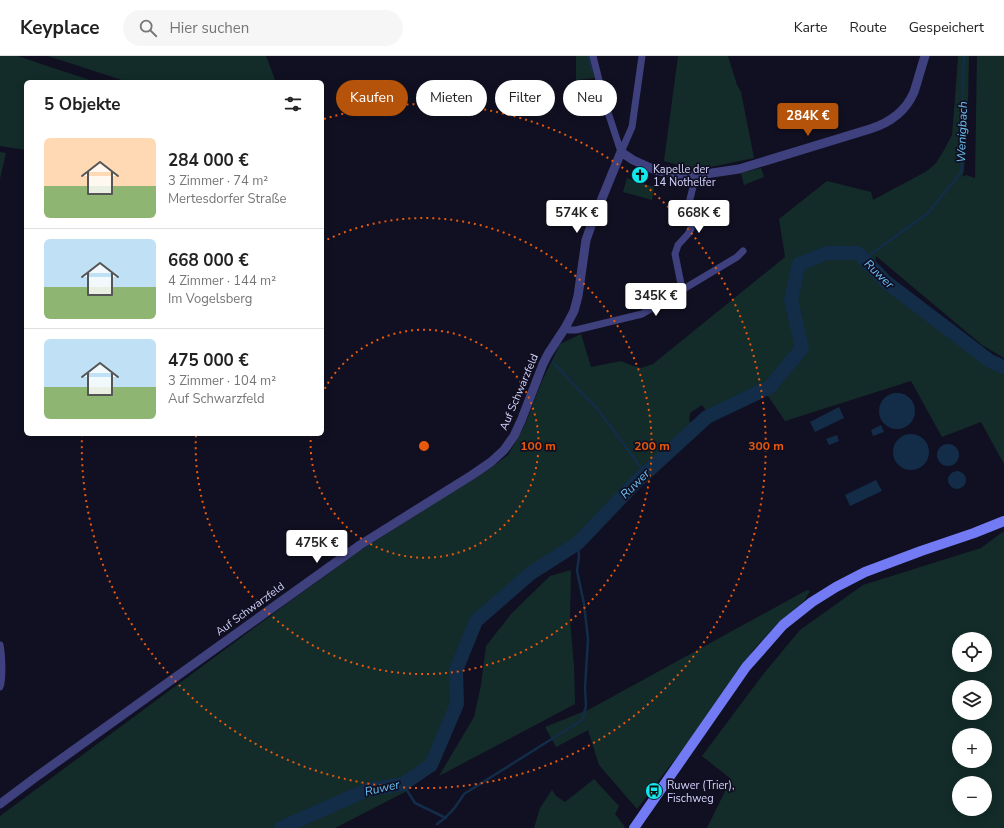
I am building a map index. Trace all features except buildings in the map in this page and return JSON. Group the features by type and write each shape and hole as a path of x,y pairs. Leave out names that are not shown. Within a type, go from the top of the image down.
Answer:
{"main road":[{"path":"634,828 746,667 783,625 812,602 836,587 865,572 1004,521"}],"street":[{"path":"593,56 604,100 621,152 633,160 655,170 683,176 692,176 739,168 870,129 884,123 895,116 909,100 914,91 925,56"},
{"path":"621,152 632,127 642,56"},
{"name":"Auf Schwarzfeld","path":"0,804 42,772 360,546 472,476 498,457 514,436 543,364 571,319 576,304 588,236 621,152"},
{"path":"682,289 675,254 678,245 691,229 692,222 689,203 693,187 692,176"},
{"path":"565,328 572,330 579,329 642,314 737,257 743,251"},
{"path":"0,645 2,662 0,687"}],"green space":[{"path":"0,56 18,56 90,80 24,80 24,150 0,146"},
{"path":"48,56 266,56 275,80 122,80"},
{"path":"576,56 590,56 596,78 576,80"},
{"path":"678,56 728,56 737,85 741,92 754,158 696,170 664,161"},
{"path":"958,56 969,56 968,106 964,171 962,177 966,175 975,178 977,56 1004,56 1004,358 982,345 876,256 874,270 886,282 990,361 1004,367 1004,464 981,422 942,437 911,381 785,421 764,390 710,416 702,405 690,413 689,421 696,427 645,473 578,543 531,573 476,621 456,670 457,704 431,765 403,784 407,791 335,828 0,828 0,816 289,602 358,552 492,467 508,455 524,427 541,383 560,344 581,334 591,367 621,361 641,368 653,364 785,257 779,219 827,181 871,192 873,200 927,171 936,163 952,135"},
{"path":"0,152 6,153 0,179"},
{"path":"761,168 764,177 744,185 741,173"},
{"path":"627,178 654,187 652,200 623,192"},
{"path":"1004,531 1004,828 707,828 731,779 702,756 765,672 800,630 863,585 981,548"},
{"path":"571,570 570,619 575,704 439,776 474,717 481,685 486,646 512,613 550,576"},
{"path":"807,590 810,591 804,601 777,624 754,649 711,712 637,809 599,765 588,730 556,747 545,727 590,709"},
{"path":"594,779 619,806 615,814 625,827 624,828 534,828 540,808 552,790 556,796 565,802"}],"water":[{"path":"897,393 910,398 915,411 910,424 897,429 884,424 879,411 884,398"},
{"path":"839,407 844,418 815,432 810,422"},
{"path":"881,425 884,432 873,436 871,430"},
{"path":"911,434 921,437 926,442 929,452 926,462 921,467 911,470 901,467 896,462 893,452 896,442 901,437"},
{"path":"837,435 839,441 829,445 826,439"},
{"path":"944,444 952,444 959,451 959,459 952,466 944,466 937,459 937,451"},
{"path":"953,471 961,471 966,476 964,487 961,489 953,489 948,484 948,476"},
{"path":"876,480 882,491 850,506 845,495"}],"waterway":[{"path":"588,56 592,70"},
{"name":"Wenigbach","path":"864,259 928,213 961,173 964,137 962,104 964,56"},
{"name":"Ruwer","path":"281,828 367,790 403,784 431,765 457,704 456,670 476,621 531,573 578,543 637,481 707,417 770,387 802,348 791,300 799,264 827,253 858,253 886,282 990,361 1004,367"},
{"path":"553,362 597,408 645,473"},
{"path":"437,824 452,811 464,794 582,720 586,706 585,688 588,639 584,604 577,571 579,556 578,543"},
{"path":"403,784 415,803 446,818"}],"place":[{"name":"Kapelle der 14 Nothelfer","path":"640,175"},
{"name":"Ruwer (Trier), Fischweg","path":"654,791"}]}
